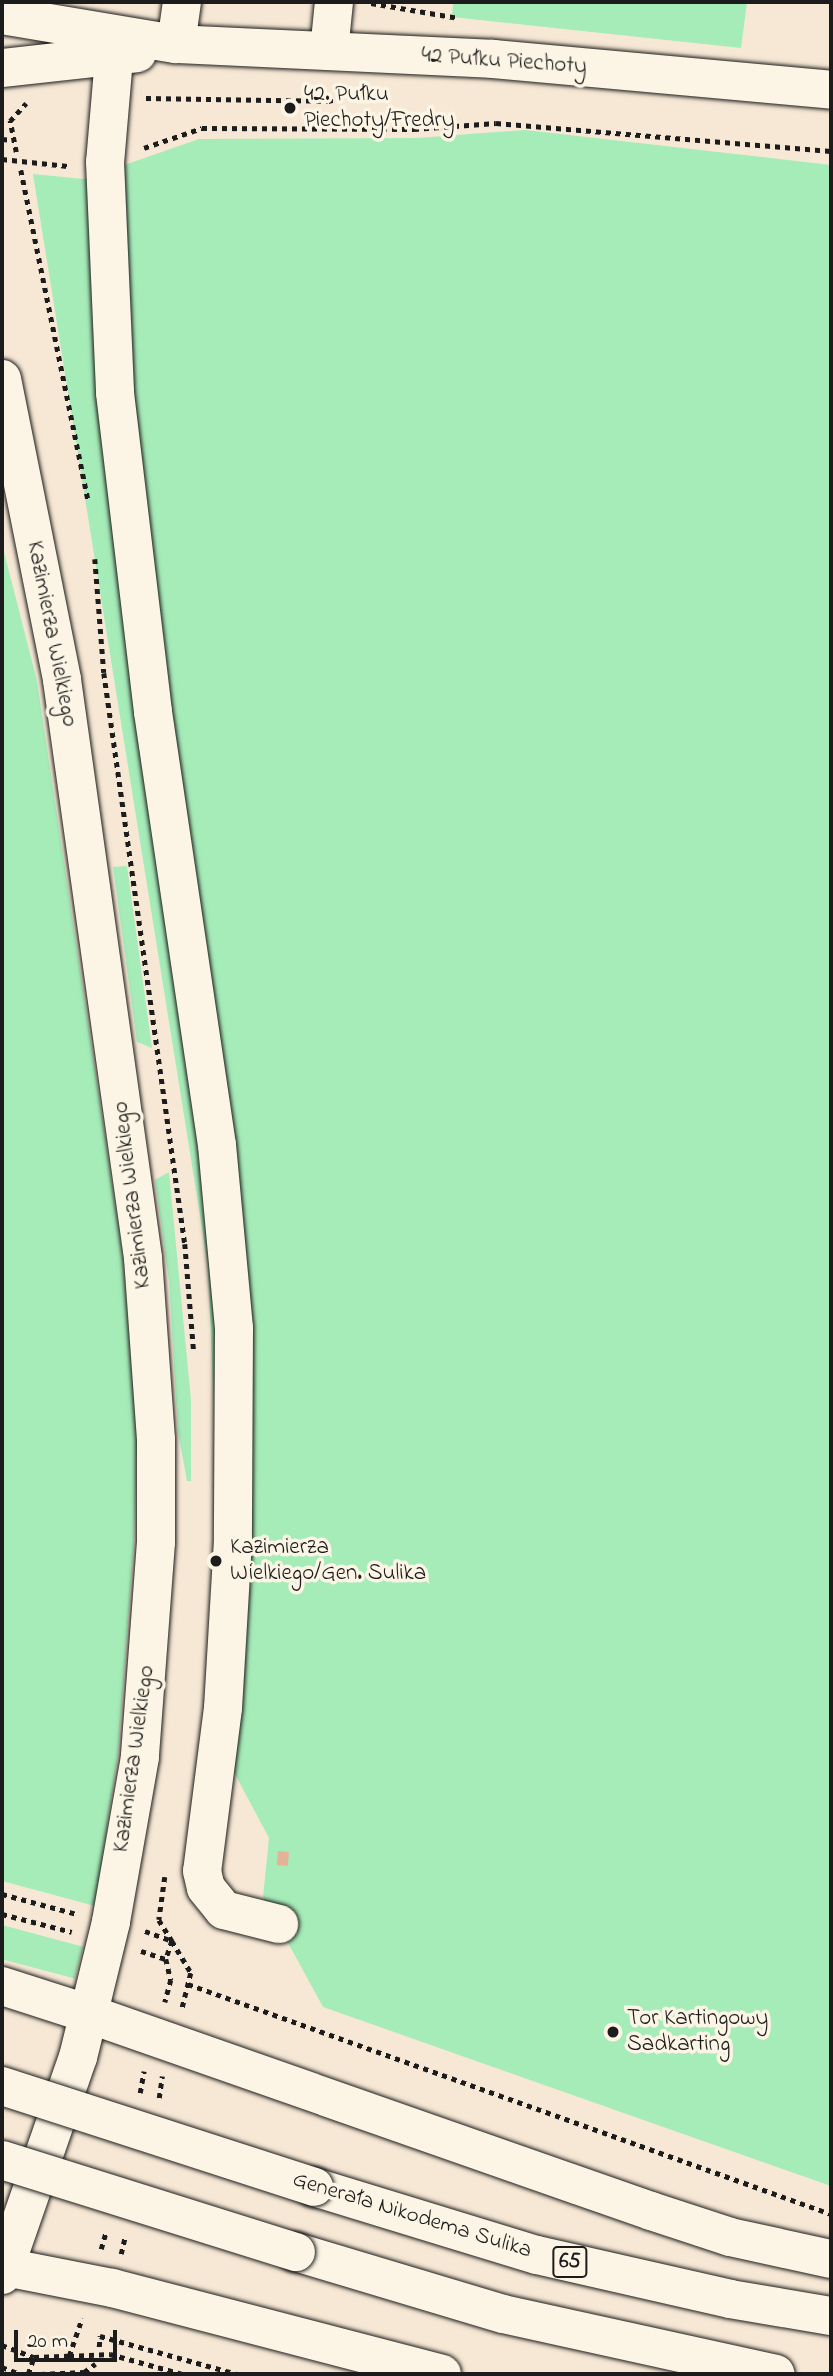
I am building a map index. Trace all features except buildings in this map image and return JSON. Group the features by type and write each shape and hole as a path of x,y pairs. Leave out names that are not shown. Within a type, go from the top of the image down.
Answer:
{"main road":[{"path":"176,44 182,2"},
{"path":"330,51 334,2"},
{"name":"42 Pułku Piechoty","path":"2,15 176,44 493,59 831,90"},
{"name":"42 Pułku Piechoty","path":"2,68 114,58 176,44"},
{"path":"114,58 105,163 115,393 153,712 216,1145 234,1328 232,1553 223,1708 202,1871 206,1888 224,1910 279,1924"},
{"name":"Kazimierza Wielkiego","path":"2,379 62,680 98,920 143,1258 156,1440 156,1542 140,1757 89,2014 43,2164 3,2269"},
{"path":"2,1986 651,2211 730,2237 831,2259"},
{"name":"Generała Nikodema Sulika","path":"2,2086 314,2187 537,2255 730,2299 831,2316"},
{"path":"2,2160 503,2314 775,2374"},
{"path":"3,2269 112,2288 442,2374"}],"path":[{"path":"110,98 328,101 379,88"},
{"path":"16,152 10,121 36,93"},
{"path":"2,159 88,167 202,128 414,129 496,123 831,151"},
{"path":"2,139 13,140"},
{"path":"2,1894 91,1918"},
{"path":"2,1914 75,1933"},
{"path":"145,1931 172,1941 191,1973 181,2013"},
{"path":"144,1951 166,1959 171,1969 166,2002"},
{"path":"188,1984 831,2214"},
{"path":"69,2356 82,2317"},
{"path":"99,2347 102,2322"},
{"path":"100,2336 237,2374"},
{"path":"2,2344 34,2357 110,2354 182,2374"},
{"path":"29,2374 34,2357"},
{"path":"40,2374 84,2372 94,2364"},
{"path":"2,2367 20,2374"}],"green space":[{"path":"453,2 747,2 741,48 452,17"},
{"path":"525,130 831,165 831,2186 323,2007 263,1897 269,1838 228,1761 208,1265 33,174 84,179 199,139 416,138"},
{"path":"2,544 37,681 123,1257 137,1439 134,1542 118,1754 95,1906 2,1881"},
{"path":"127,866 152,1048 137,1042 113,867"},
{"path":"169,1172 191,1400 191,1481 187,1481 178,1432 169,1281 155,1180"},
{"path":"2,1925 83,1947 75,1979 2,1959"}],"place":[{"name":"42. Pułku Piechoty/Fredry","path":"290,108"},
{"name":"Kazimierza Wielkiego/Gen. Sulika","path":"216,1561"},
{"name":"Tor Kartingowy Sadkarting","path":"613,2032"}]}
